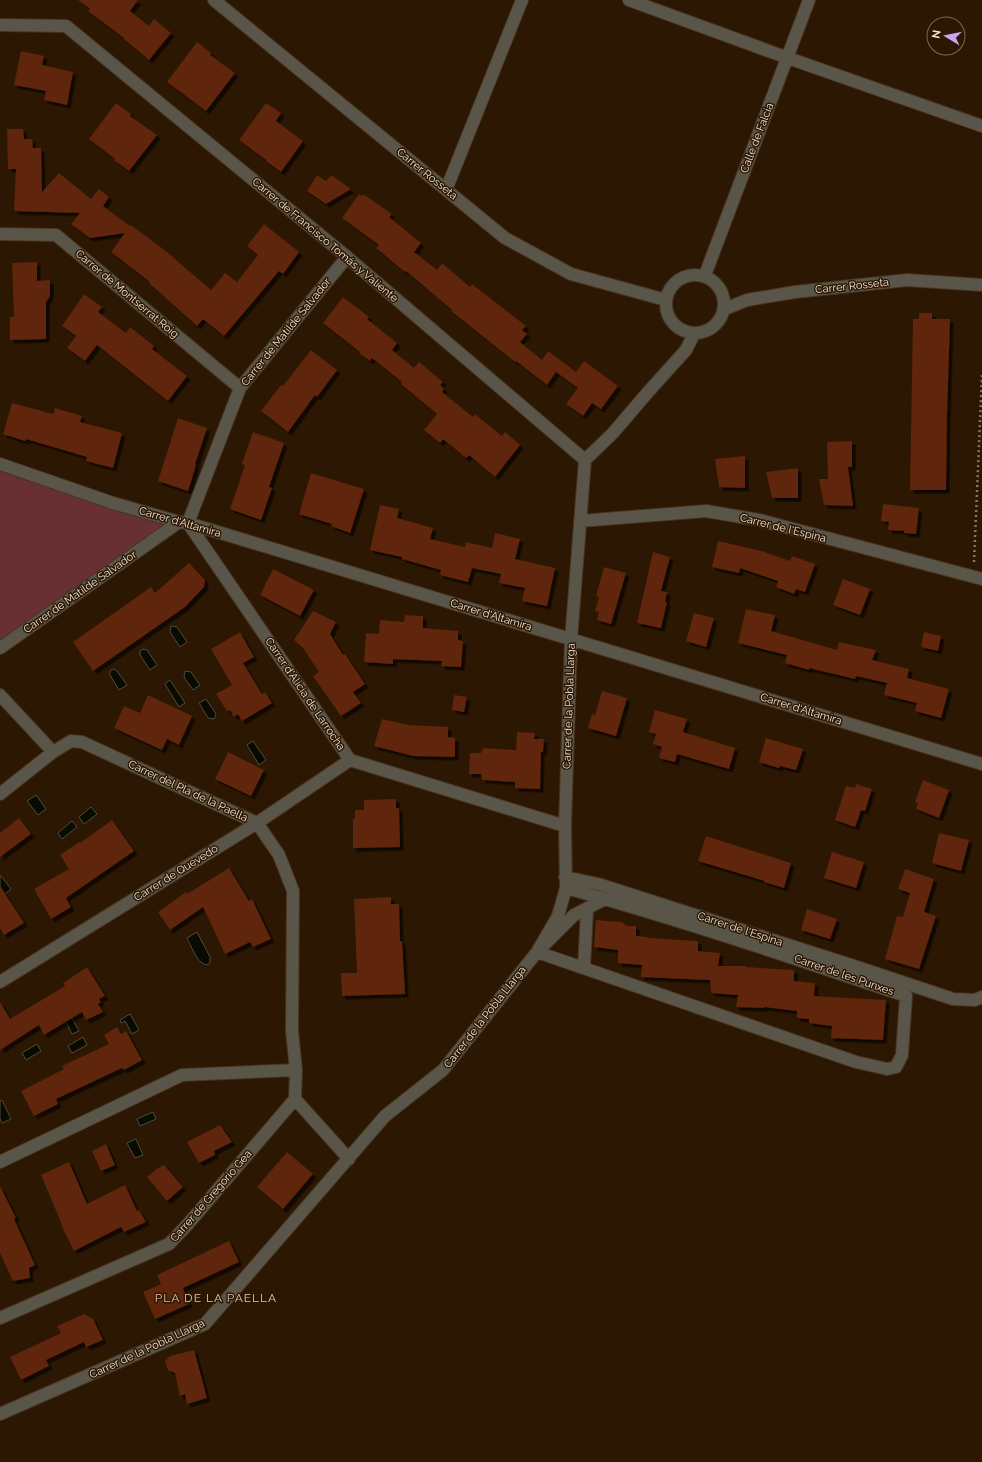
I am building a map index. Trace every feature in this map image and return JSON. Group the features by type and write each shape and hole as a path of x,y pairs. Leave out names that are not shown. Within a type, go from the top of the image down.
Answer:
{"street":[{"name":"Carrer Rosseta","path":"214,0 505,238 570,274 666,300"},
{"path":"446,190 522,0"},
{"path":"629,0 982,126"},
{"name":"Calle de Falcia","path":"705,275 809,0"},
{"name":"Carrer de Francisco Tomás y Valiente","path":"0,25 66,26 347,257 585,460"},
{"name":"Carrer de Montserrat Roig","path":"0,234 56,235 240,388"},
{"name":"Carrer de Matilde Salvador","path":"0,648 183,522 240,388 347,257"},
{"path":"696,274 705,275 712,279 723,292 725,309 722,318 716,325 708,330 694,334 681,329 674,324 666,308 666,300 673,284 680,278 696,274"},
{"name":"Carrer Rosseta","path":"725,309 747,300 795,292 907,280 982,285"},
{"path":"580,521 585,460 613,433 648,392 669,371 686,350 694,334"},
{"name":"Carrer d'Altamira","path":"0,464 113,503 183,522 982,764"},
{"name":"Carrer de l'Espina","path":"580,521 706,511 759,520 978,578"},
{"name":"Carrer de la Pobla Llarga","path":"0,1414 205,1324 385,1116 443,1070 537,952 558,916 566,883 565,826 571,640 580,521"},
{"name":"Carrer d'Alicia de Larrocha","path":"183,522 350,760 565,826"},
{"path":"0,695 53,752"},
{"name":"Carrer del Pla de la Paella","path":"0,794 53,752 71,741 82,742 257,823 279,856 293,891 292,1031 296,1070 295,1100"},
{"name":"Carrer de Quevedo","path":"0,982 257,823 350,760"},
{"name":"Carrer de l'Espina","path":"566,883 598,884 857,966 953,999 974,1000 982,997"},
{"name":"Carrer de les Punxes","path":"537,952 856,1062 887,1069 896,1067 902,1055 906,996 759,946 605,899 566,883"},
{"path":"537,952 574,915 605,899"},
{"path":"584,968 587,909"},
{"path":"0,1162 182,1075 296,1070"},
{"path":"295,1100 348,1159"},
{"name":"Carrer de Gregorio Gea","path":"0,1317 169,1244 295,1100"}],"path":[{"path":"978,578 982,375"}],"shaded area":[{"path":"0,464 179,522 0,648"},
{"path":"171,626 177,627 187,642 180,647 170,632"},
{"path":"143,649 147,650 157,665 150,670 140,655 140,651"},
{"path":"113,669 117,671 127,685 119,690 110,675 110,671"},
{"path":"185,671 191,672 200,685 193,690 184,677"},
{"path":"170,680 185,703 179,707 165,684"},
{"path":"206,699 216,714 214,719 208,718 199,703"},
{"path":"253,741 266,760 259,765 247,745"},
{"path":"36,795 46,809 38,815 27,801"},
{"path":"91,807 97,814 84,824 79,817"},
{"path":"72,821 77,827 62,839 58,833"},
{"path":"0,876 11,889 5,894 0,887"},
{"path":"197,932 210,957 210,963 206,965 196,956 187,938"},
{"path":"130,1014 139,1030 132,1034 125,1021 121,1023 120,1020"},
{"path":"70,1015 79,1031 72,1034 64,1018"},
{"path":"83,1037 87,1045 72,1053 68,1046"},
{"path":"37,1044 41,1051 26,1060 22,1053"},
{"path":"2,1100 11,1119 2,1123 0,1119 0,1101"},
{"path":"153,1112 156,1119 140,1126 137,1119"},
{"path":"136,1139 143,1155 135,1158 127,1143"}],"building":[{"path":"78,0 138,0 130,11 149,26 154,19 171,33 149,60 124,38 88,11 90,9"},
{"path":"197,42 211,53 210,55 235,73 206,111 167,82"},
{"path":"21,51 44,56 42,65 73,72 67,105 44,100 46,91 14,85"},
{"path":"116,103 131,114 130,116 157,135 129,171 89,139"},
{"path":"266,103 281,113 276,121 303,141 281,172 239,140"},
{"path":"7,129 23,129 24,139 32,139 33,148 41,148 42,192 59,173 91,199 99,189 109,197 103,206 167,252 211,290 225,273 237,282 258,255 247,246 264,224 299,252 283,274 279,271 224,336 203,319 197,326 149,283 150,282 111,252 125,233 90,238 71,224 80,213 14,211 16,169 8,169"},
{"path":"317,175 326,181 331,175 351,189 326,204 307,191"},
{"path":"359,194 362,196 363,194 392,214 389,217 421,243 414,252 437,270 442,263 470,287 472,284 526,326 522,330 527,334 520,342 542,360 548,351 576,372 584,361 618,386 601,409 592,403 583,416 566,404 578,388 556,372 547,385 516,361 515,362 451,311 452,310 406,271 405,272 376,248 379,245 342,218"},
{"path":"37,262 37,281 50,280 50,296 46,302 46,339 10,340 10,317 14,317 12,263"},
{"path":"84,294 102,307 98,312 126,333 130,327 154,346 152,349 187,376 168,401 97,345 85,361 67,348 76,336 62,326"},
{"path":"343,297 369,317 367,319 397,343 392,350 414,368 419,362 443,382 440,385 444,389 442,392 473,417 475,414 502,436 505,432 520,445 495,477 469,455 466,458 443,439 440,443 424,430 437,414 401,384 402,382 372,358 370,361 323,323"},
{"path":"919,313 932,313 932,319 950,319 946,490 910,490 913,319 919,319"},
{"path":"311,350 337,370 317,397 315,395 288,432 261,411"},
{"path":"12,403 53,414 55,408 82,416 80,422 122,433 113,468 86,461 87,457 26,439 25,441 3,434"},
{"path":"178,418 207,428 188,491 158,481"},
{"path":"253,432 284,443 269,487 272,488 261,520 230,509 245,465 242,464"},
{"path":"852,441 852,467 848,467 853,506 824,505 819,479 828,479 827,442"},
{"path":"745,456 745,488 719,487 715,459"},
{"path":"798,468 798,498 772,498 766,472"},
{"path":"311,473 364,489 350,533 331,526 332,524 299,514"},
{"path":"883,504 919,508 916,534 904,533 904,531 888,530 889,522 881,521"},
{"path":"380,505 399,509 397,518 433,528 430,539 465,547 466,542 492,548 495,533 520,539 515,559 555,568 547,606 522,601 525,588 499,583 501,574 472,568 468,582 440,575 441,570 402,559 402,557 370,550"},
{"path":"718,541 762,551 790,561 792,556 815,564 805,592 796,589 794,594 776,587 778,581 740,568 739,573 712,567"},
{"path":"653,552 670,557 661,591 667,592 665,602 667,602 661,628 637,623"},
{"path":"189,563 205,580 204,587 185,607 93,671 73,642 151,587 155,593"},
{"path":"604,567 626,573 611,624 597,620 599,612 595,611 599,597 596,596"},
{"path":"273,569 314,590 300,616 260,595"},
{"path":"843,579 870,589 860,615 833,605"},
{"path":"746,609 775,615 771,631 837,650 839,642 876,650 872,660 909,669 907,678 949,689 941,718 915,711 917,703 884,695 887,683 856,676 855,679 809,668 809,670 785,663 787,655 738,643"},
{"path":"313,611 336,622 330,634 343,655 345,654 365,684 353,692 361,703 341,716 313,676 319,672 303,648 294,640"},
{"path":"694,613 714,618 706,647 686,641"},
{"path":"405,615 423,616 423,628 458,631 458,640 463,641 461,667 441,666 442,661 393,659 393,664 364,662 366,633 379,634 380,620 404,622"},
{"path":"240,632 254,657 243,663 262,694 265,692 272,703 242,721 238,714 234,717 230,710 227,711 216,694 232,685 211,649"},
{"path":"924,632 941,636 938,651 921,647"},
{"path":"602,691 627,698 616,736 588,728 592,714 595,715"},
{"path":"148,695 192,716 179,745 167,739 162,750 114,728 124,706 140,713"},
{"path":"454,695 467,697 464,712 452,710"},
{"path":"655,710 687,719 683,732 735,748 729,769 677,754 675,762 659,758 662,747 653,744 656,734 649,732"},
{"path":"382,719 408,725 448,727 448,737 455,738 455,757 413,756 374,746"},
{"path":"517,732 535,733 534,739 544,739 543,752 541,752 540,789 515,788 515,782 482,780 481,774 469,774 470,753 481,753 483,748 516,750"},
{"path":"766,738 803,749 796,770 780,766 779,768 759,762"},
{"path":"228,752 264,770 251,796 215,779"},
{"path":"923,780 949,790 939,818 916,809 918,803 915,802"},
{"path":"856,784 872,789 865,811 861,810 855,827 835,820 846,786 855,788"},
{"path":"396,799 396,808 399,808 400,847 353,848 353,819 355,819 355,810 364,810 364,800"},
{"path":"19,818 31,834 0,857 0,833"},
{"path":"112,820 134,851 66,898 71,907 51,919 34,889 69,869 60,855 79,842 80,843"},
{"path":"939,833 969,840 961,871 932,863"},
{"path":"706,836 791,863 784,888 698,861"},
{"path":"832,852 864,862 856,888 824,878"},
{"path":"229,868 249,901 252,899 271,939 253,947 250,942 225,954 203,907 170,930 158,912 186,892 187,894"},
{"path":"905,869 934,879 924,912 936,916 919,969 885,959 897,916 903,917 910,893 898,889"},
{"path":"0,886 24,923 4,935 0,928"},
{"path":"391,897 391,904 399,904 400,941 402,941 405,994 342,996 341,973 357,973 354,899"},
{"path":"807,909 837,919 830,939 801,930"},
{"path":"596,920 622,922 627,926 636,926 636,936 698,941 698,951 720,953 718,966 746,966 794,970 794,981 815,983 814,996 886,1000 883,1040 831,1038 832,1026 809,1023 809,1019 797,1018 797,1011 764,1007 736,1007 738,995 711,993 710,980 641,977 642,965 618,963 618,950 594,947"},
{"path":"87,967 105,996 99,999 101,1002 98,1004 103,1012 86,1020 82,1012 44,1035 39,1025 0,1050 0,1002 10,1019 65,986 63,983"},
{"path":"117,1027 121,1034 126,1031 142,1060 124,1070 122,1068 56,1099 58,1104 34,1116 21,1091 64,1069 62,1066 109,1044 104,1035"},
{"path":"220,1125 232,1142 214,1151 215,1155 199,1163 187,1142"},
{"path":"106,1144 115,1165 101,1171 92,1151"},
{"path":"287,1152 313,1174 283,1209 257,1187"},
{"path":"69,1162 87,1204 125,1185 137,1211 139,1210 146,1222 124,1232 121,1227 74,1251 61,1225 41,1175"},
{"path":"164,1165 183,1187 167,1201 147,1177"},
{"path":"0,1186 16,1218 14,1219 35,1265 29,1268 30,1278 13,1281 0,1253"},
{"path":"229,1241 239,1262 183,1288 189,1304 155,1319 143,1292 161,1284 157,1275"},
{"path":"84,1314 93,1319 103,1340 86,1347 84,1342 46,1360 49,1366 21,1380 10,1357 61,1333 57,1326"},
{"path":"194,1350 207,1398 187,1404 185,1394 180,1396 175,1373 168,1370 165,1361 170,1356"}],"district":[{"name":"PLA DE LA PAELLA","path":"216,1298"}]}
